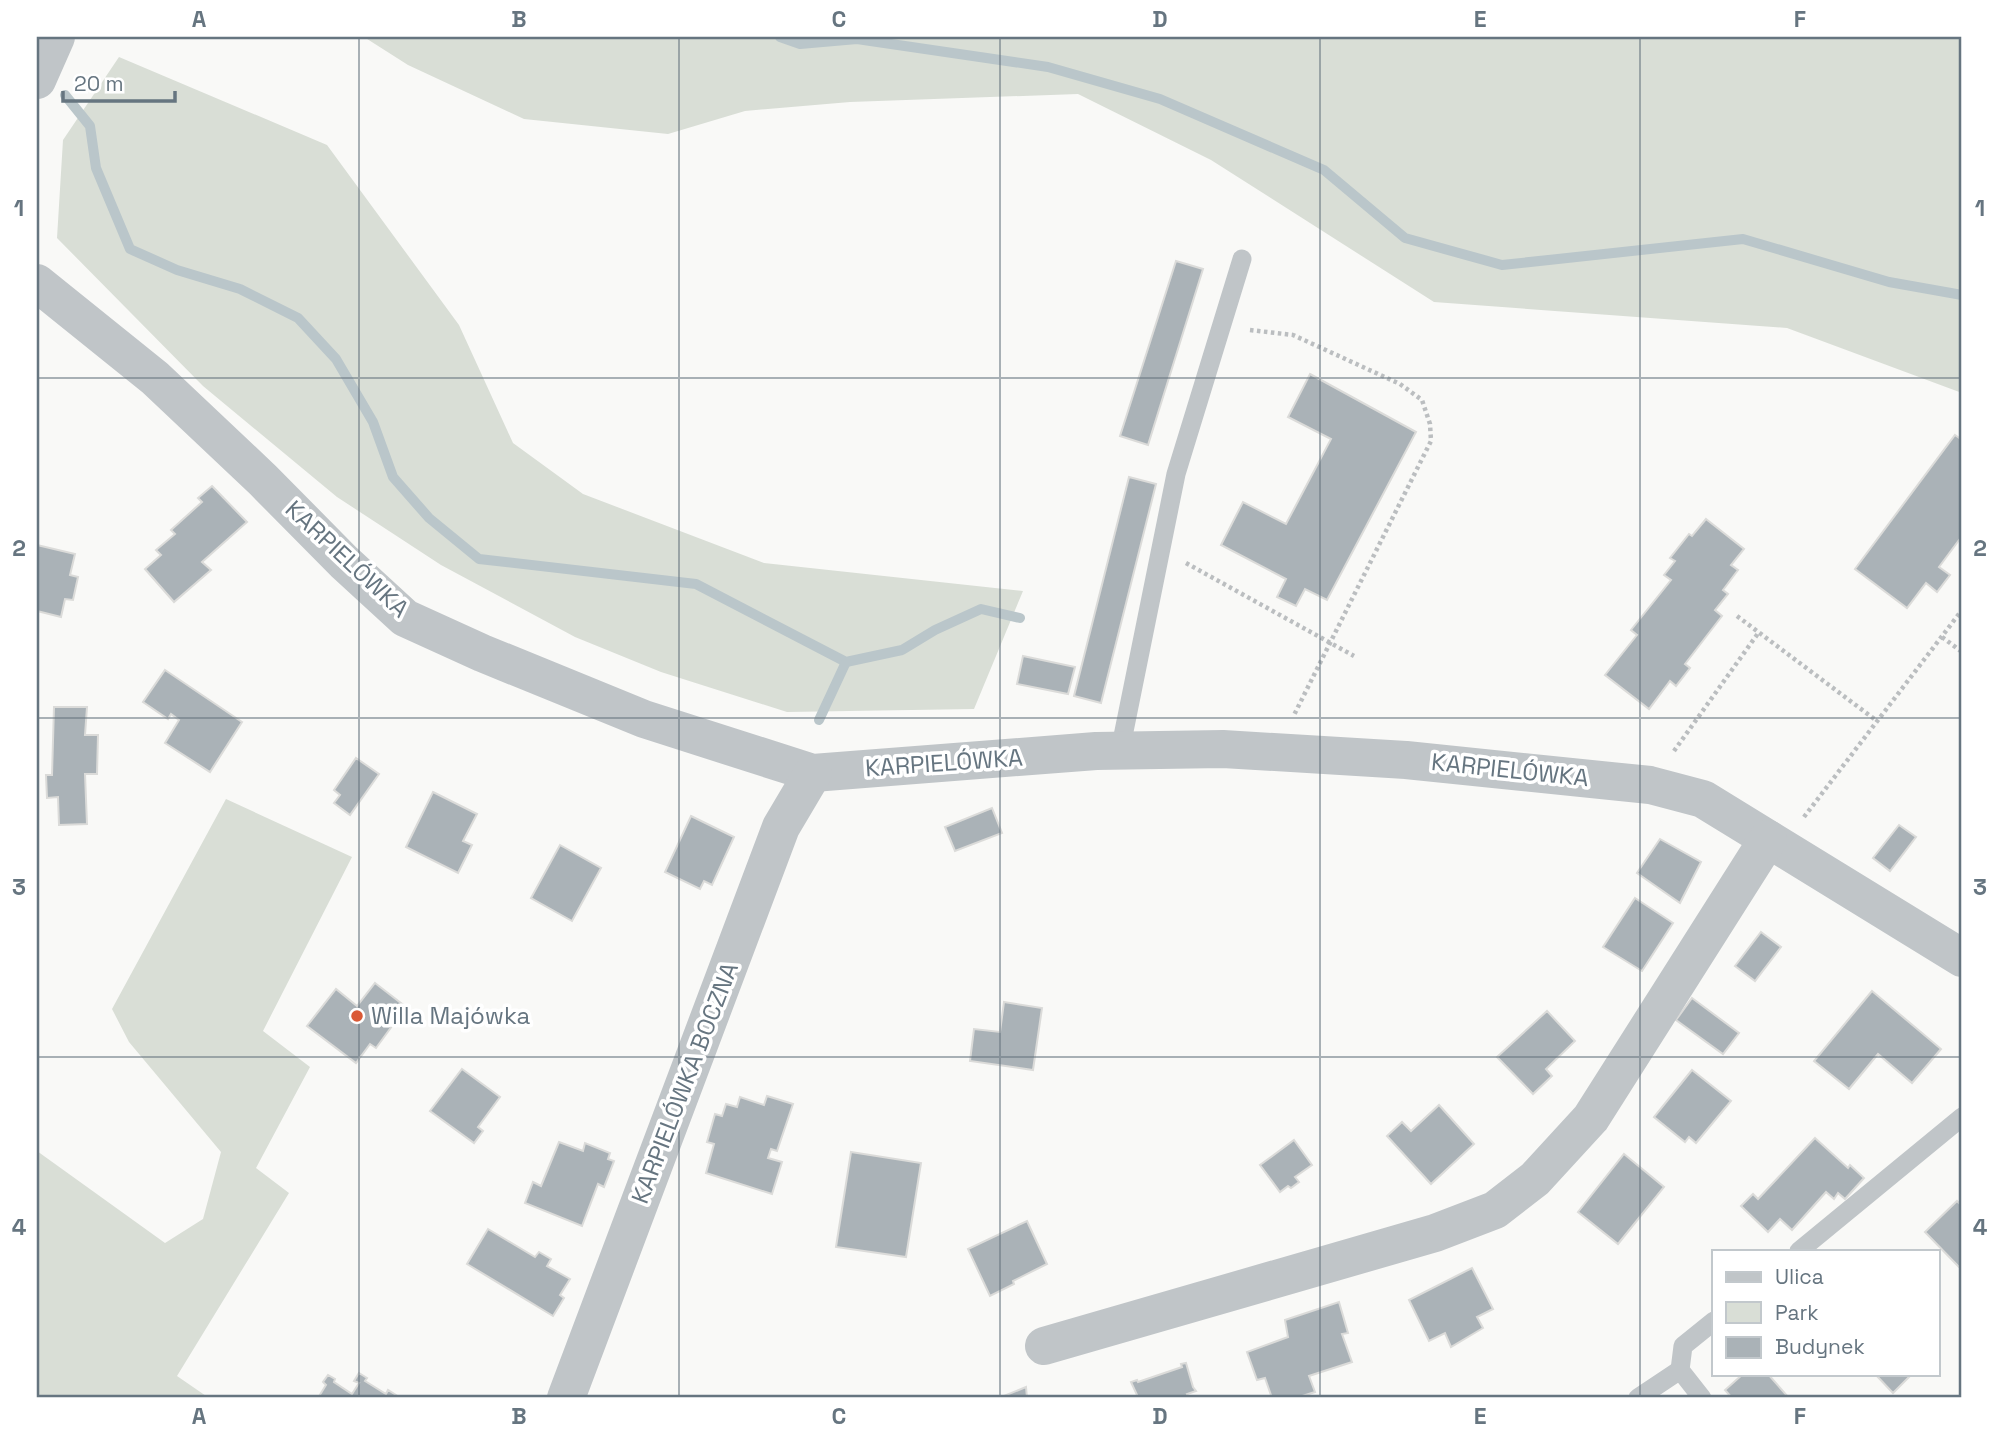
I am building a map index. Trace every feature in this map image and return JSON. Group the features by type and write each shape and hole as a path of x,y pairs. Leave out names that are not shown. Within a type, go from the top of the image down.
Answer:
{"street":[{"path":"37,80 55,37"},
{"name":"KARPIELÓWKA","path":"37,283 155,378 405,618 482,653 644,719 813,773 1120,751 1223,749 1406,760 1650,785 1703,799 1962,958"},
{"name":"KARPIELÓWKA BOCZNA","path":"566,1398 781,827 813,773"},
{"path":"1044,1346 1435,1233 1495,1210 1535,1179 1591,1118 1775,842"}],"lane":[{"path":"1120,751 1176,474 1242,259"},
{"path":"1800,1250 1962,1117"},
{"path":"1638,1398 1680,1370 1684,1346 1712,1323"},
{"path":"1680,1370 1702,1398"}],"path":[{"path":"1222,326 1293,335 1400,384 1422,400 1430,424 1431,441 1275,752"},
{"path":"1161,549 1354,656"},
{"path":"1775,842 1878,721 1962,610"},
{"path":"1737,616 1878,721"},
{"path":"1650,785 1759,632"},
{"path":"1942,637 1962,652"}],"green space":[{"path":"364,37 1962,37 1962,393 1787,328 1434,302 1211,160 1078,94 850,102 745,111 668,134 524,119 408,65"},
{"path":"119,57 327,145 459,325 513,443 583,494 764,563 1023,591 974,709 787,712 661,672 575,637 441,565 337,497 203,386 57,238 63,140"},
{"path":"226,799 352,857 263,1031 310,1067 256,1168 289,1193 177,1376 209,1398 37,1398 37,1151 165,1243 203,1219 221,1152 129,1042 112,1009"}],"building":[{"path":"1176,261 1203,269 1148,445 1120,436"},
{"path":"1310,374 1416,432 1327,600 1305,589 1296,606 1277,597 1286,579 1221,545 1243,502 1286,524 1331,439 1288,417"},
{"path":"1955,435 1962,440 1962,536 1939,567 1950,575 1937,592 1926,583 1907,608 1855,569"},
{"path":"1129,477 1156,484 1101,703 1074,696"},
{"path":"212,486 247,522 202,562 211,570 174,602 145,569 161,555 156,550 175,534 171,530 202,502 198,498"},
{"path":"1706,519 1744,549 1731,565 1738,570 1723,590 1728,594 1715,610 1722,616 1685,664 1690,668 1676,686 1670,681 1649,709 1605,675 1637,635 1631,630 1671,580 1664,575 1675,561 1670,558 1689,534 1692,536"},
{"path":"37,545 75,554 70,575 78,577 73,600 65,599 61,617 37,611"},
{"path":"1023,656 1075,667 1068,694 1017,684"},
{"path":"165,670 242,722 210,772 165,743 179,720 171,714 168,719 143,702"},
{"path":"54,707 87,707 85,735 98,735 97,774 85,774 87,824 59,825 58,797 47,798 46,775 52,775"},
{"path":"356,758 379,774 350,815 334,803 340,795 334,790"},
{"path":"433,792 477,814 463,841 472,845 458,873 406,847"},
{"path":"992,808 1002,833 955,851 945,827"},
{"path":"691,816 734,837 712,885 704,881 700,889 665,872"},
{"path":"1899,825 1916,837 1890,871 1873,858"},
{"path":"1660,839 1701,862 1680,903 1637,873"},
{"path":"560,845 601,868 572,921 531,898"},
{"path":"1635,898 1673,923 1642,971 1603,947"},
{"path":"1761,932 1781,947 1755,981 1735,966"},
{"name":"Willa Majówka","path":"375,983 406,1007 376,1048 370,1044 356,1063 307,1026 336,989 357,1006"},
{"path":"1872,991 1941,1049 1912,1083 1878,1054 1849,1089 1814,1061"},
{"path":"1692,998 1739,1033 1723,1054 1676,1020"},
{"path":"1004,1002 1042,1008 1033,1070 970,1061 974,1029 1000,1032"},
{"path":"1547,1011 1575,1041 1546,1069 1552,1076 1533,1094 1497,1057"},
{"path":"462,1069 500,1097 478,1127 483,1131 474,1143 430,1111"},
{"path":"1692,1070 1731,1101 1696,1143 1689,1137 1685,1142 1654,1117"},
{"path":"767,1096 793,1104 777,1151 771,1149 768,1158 782,1162 772,1194 706,1173 714,1144 707,1142 715,1114 722,1116 726,1104 737,1107 740,1097 764,1105"},
{"path":"1439,1105 1474,1144 1431,1184 1387,1136 1402,1122 1411,1131"},
{"path":"1815,1138 1848,1168 1850,1165 1864,1178 1845,1199 1838,1193 1834,1199 1826,1192 1792,1230 1780,1219 1768,1232 1741,1206 1753,1194 1758,1199"},
{"path":"1294,1140 1312,1165 1295,1177 1299,1182 1280,1192 1260,1165"},
{"path":"559,1142 583,1151 585,1143 610,1153 608,1159 614,1161 604,1187 598,1184 582,1226 525,1203 533,1182 541,1186"},
{"path":"851,1152 921,1163 906,1257 836,1247"},
{"path":"1624,1154 1664,1187 1618,1244 1578,1212"},
{"path":"1957,1201 1962,1206 1961,1269 1925,1232"},
{"path":"1027,1221 1047,1264 990,1296 968,1249"},
{"path":"488,1229 535,1257 539,1252 551,1259 547,1266 570,1279 560,1295 564,1298 553,1316 467,1264"},
{"path":"1472,1268 1493,1309 1477,1317 1483,1328 1451,1347 1445,1333 1429,1341 1409,1300"},
{"path":"1339,1302 1348,1333 1342,1334 1352,1362 1309,1376 1315,1392 1296,1398 1272,1398 1265,1378 1257,1380 1247,1352 1288,1337 1285,1320"},
{"path":"1186,1363 1196,1391 1187,1394 1189,1398 1134,1398 1138,1397 1131,1382 1182,1367 1181,1364"},
{"path":"359,1373 367,1378 365,1381 386,1394 388,1390 396,1395 394,1398 318,1398 326,1385 323,1382 328,1375 352,1394 359,1383 354,1381"},
{"path":"1741,1376 1770,1376 1789,1398 1732,1398 1725,1390"},
{"path":"1877,1376 1910,1376 1893,1393"},
{"path":"1026,1387 1027,1398 999,1398"}],"waterway":[{"path":"780,37 800,44 857,39 1048,67 1160,99 1324,170 1405,238 1502,265 1743,239 1889,282 1962,295"},
{"path":"65,95 90,126 96,168 130,249 177,270 240,289 298,318 336,359 373,422 393,477 429,518 479,559 696,584 846,662 902,650 935,630 981,609 1020,618"},
{"path":"819,720 846,662"}],"place":[{"name":"Willa Majówka","path":"357,1016"}]}
